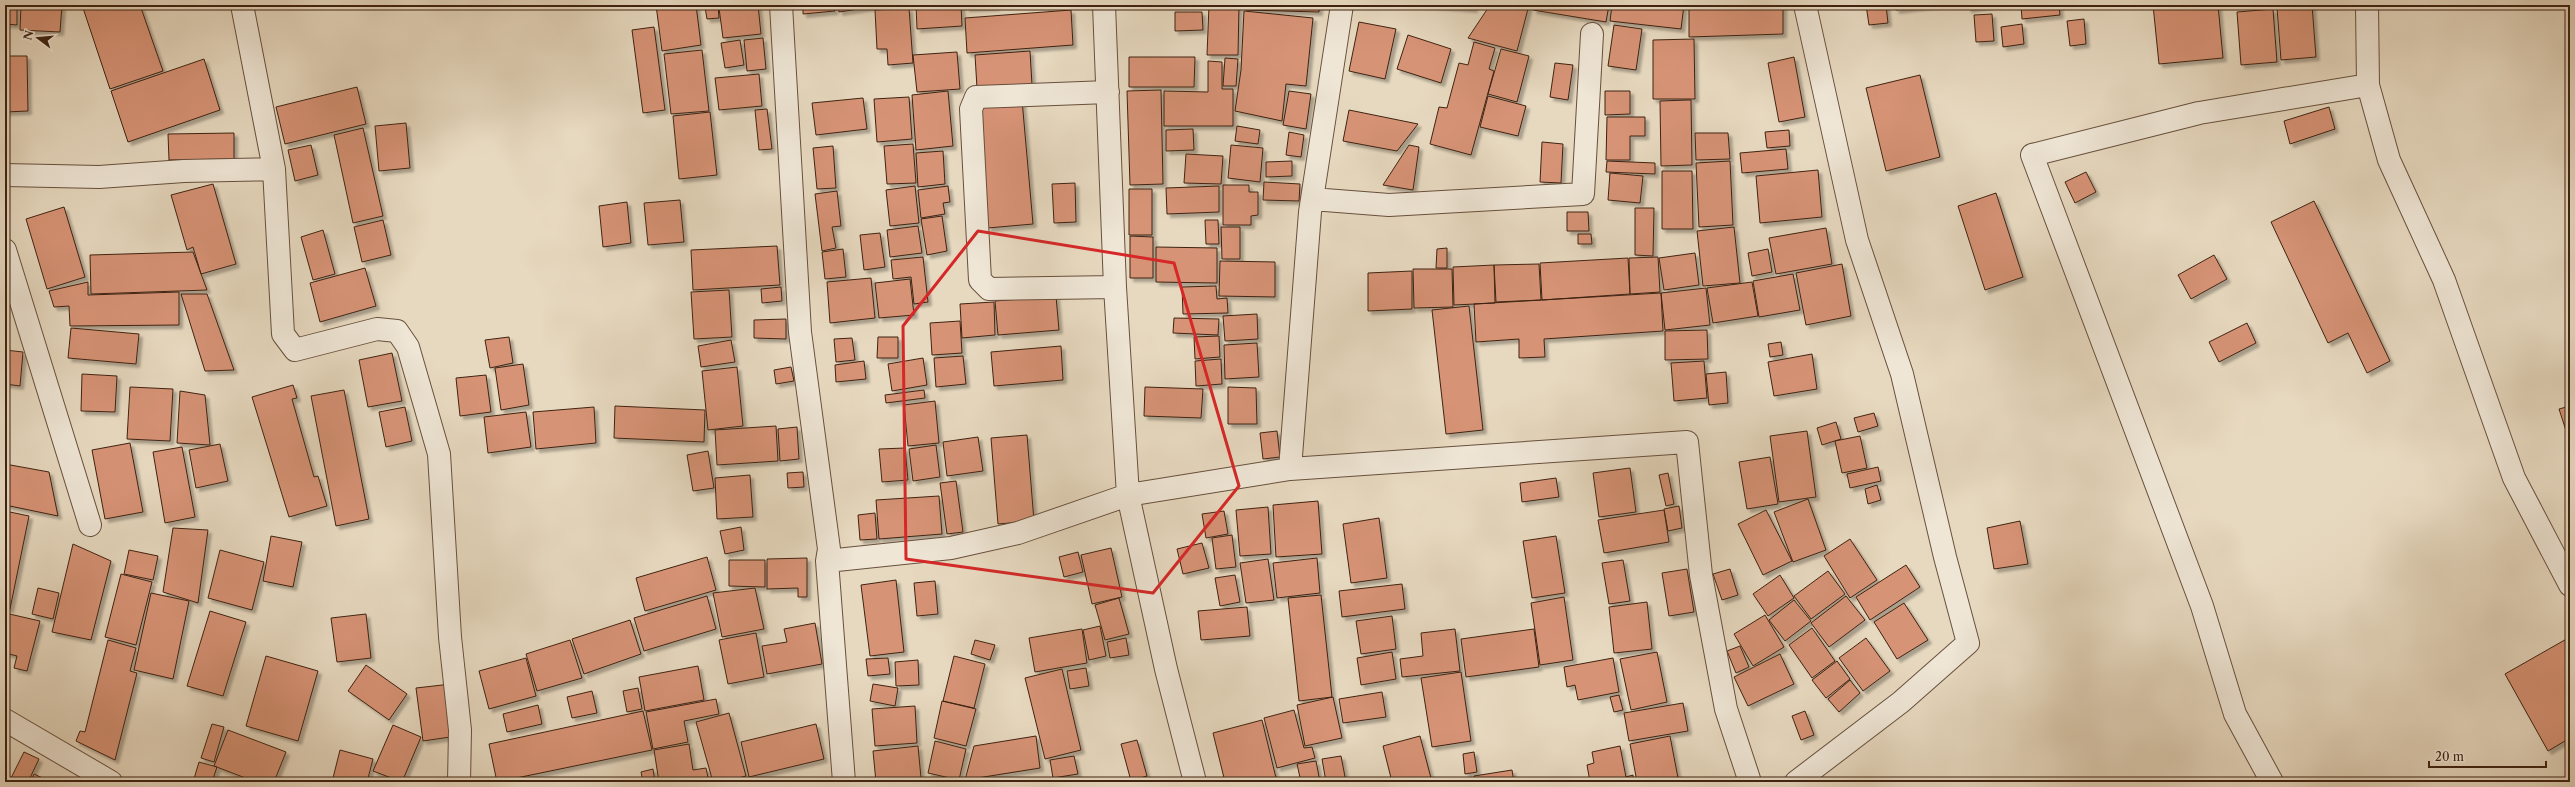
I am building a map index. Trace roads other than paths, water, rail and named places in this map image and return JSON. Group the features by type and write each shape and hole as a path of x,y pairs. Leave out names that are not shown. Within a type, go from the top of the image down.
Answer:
{"street":[{"path":"242,5 274,169 283,334 295,350 377,329 397,331 408,347 439,454 450,637 460,730 459,782"},
{"path":"781,5 800,332 829,549 827,561 844,782"},
{"path":"1104,5 1115,287 1128,495 1166,669 1195,782"},
{"path":"1290,469 1312,199 1342,5"},
{"path":"1796,782 1901,702 1968,643 1945,557 1902,374 1857,240 1805,5"},
{"path":"2367,5 2368,85 2390,160 2444,280 2514,478 2570,585"},
{"path":"1312,199 1389,205 1582,194 1592,34"},
{"path":"2272,782 2235,714 2202,606 2032,155 2199,113 2368,85"},
{"path":"1108,92 976,97 971,109 980,280 989,289 1115,287"},
{"path":"5,175 99,177 184,171 274,169"},
{"path":"5,250 90,525"},
{"path":"827,561 951,548 1018,533 1128,495 1290,469 1687,442 1703,583 1726,709 1750,782"},
{"path":"5,720 111,782"}]}
